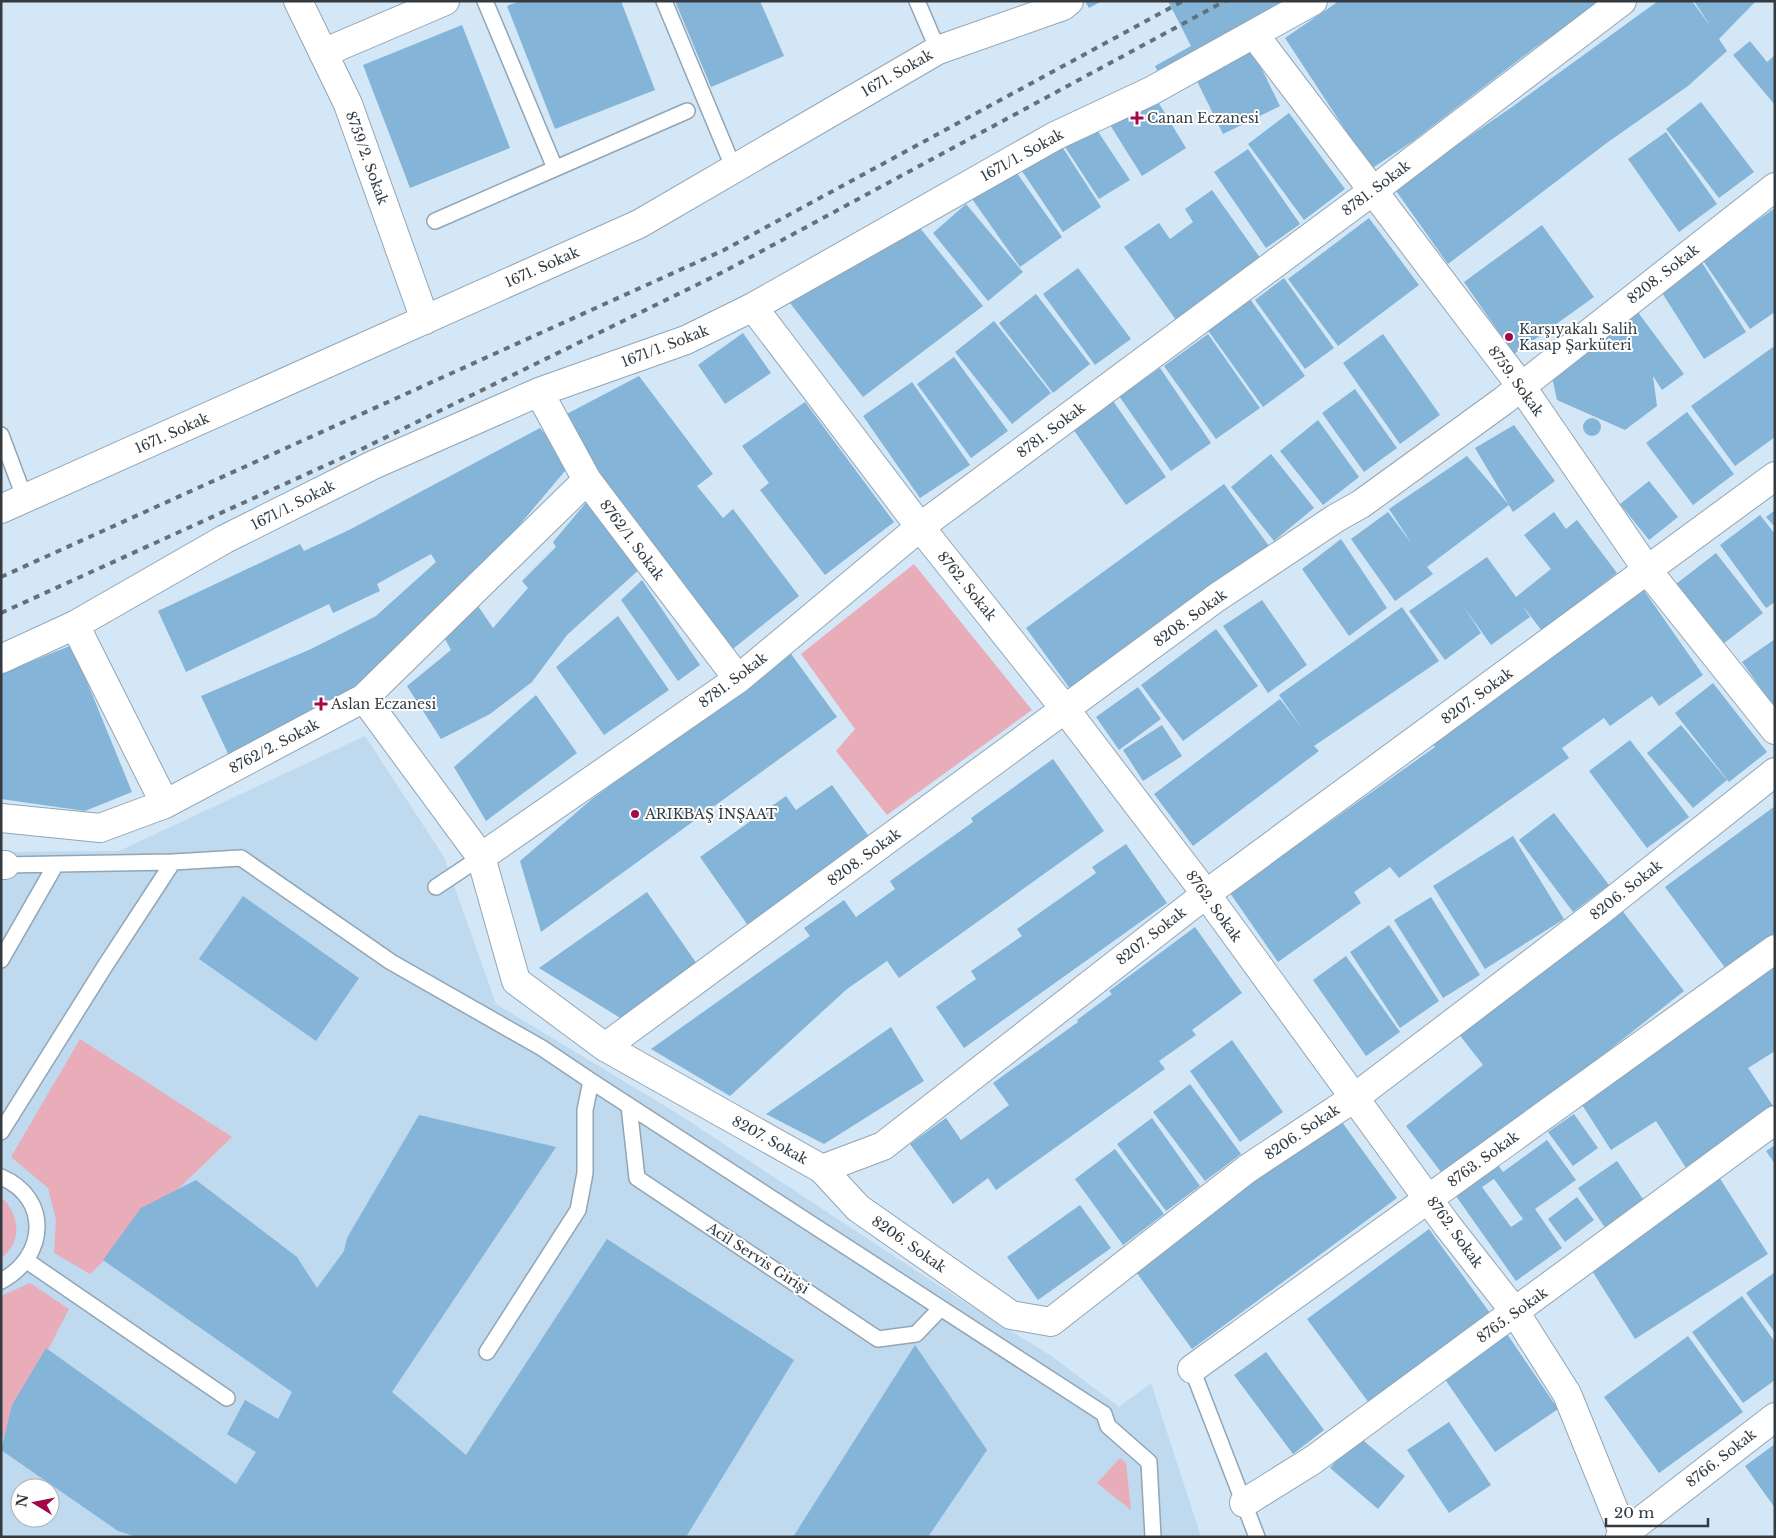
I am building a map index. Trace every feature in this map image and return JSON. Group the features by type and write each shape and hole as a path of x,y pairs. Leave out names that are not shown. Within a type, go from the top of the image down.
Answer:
{"street":[{"name":"8759/2. Sokak","path":"298,1 348,104 425,320"},
{"path":"323,53 445,1"},
{"name":"1671. Sokak","path":"13,504 639,224 938,50 1063,6 1069,1"},
{"name":"1671/1. Sokak","path":"1,660 75,625 225,540 355,474 539,392 686,340 754,307 1054,136 1151,91 1313,1"},
{"name":"8781. Sokak","path":"481,857 738,679 920,528 1374,190 1622,1"},
{"name":"8759. Sokak","path":"1254,34 1521,386 1648,571 1775,730"},
{"name":"8208. Sokak","path":"605,1047 1216,598 1361,504 1521,386 1775,187"},
{"name":"8762. Sokak","path":"754,307 920,528 1065,709 1206,894 1447,1225 1515,1312 1567,1394 1623,1536"},
{"name":"8762/1. Sokak","path":"539,392 587,480 738,679"},
{"name":"8207. Sokak","path":"481,857 516,981 605,1047 822,1169 883,1146 1206,894 1775,476"},
{"name":"8762/2. Sokak","path":"1,818 100,828 165,804 364,698 587,480"},
{"path":"75,625 165,804"},
{"path":"364,698 481,857"},
{"name":"8206. Sokak","path":"822,1169 858,1208 1011,1315 1051,1322 1246,1170 1354,1098 1592,917 1775,772"},
{"name":"8763. Sokak","path":"1192,1369 1775,949"},
{"name":"8765. Sokak","path":"1244,1502 1313,1460 1775,1120"},
{"name":"8766. Sokak","path":"1623,1536 1775,1417"}],"lane":[{"path":"485,1 555,168"},
{"path":"664,1 734,169"},
{"path":"917,1 938,50"},
{"path":"435,221 686,111"},
{"path":"1,435 13,504"},
{"path":"436,887 481,857"},
{"path":"3,865 174,862 241,858 391,962 542,1048 591,1082 778,1201 940,1309 1104,1414 1108,1426 1149,1462 1153,1537"},
{"path":"1,1132 105,966 174,862"},
{"path":"1,960 56,864"},
{"path":"487,1352 578,1210 585,1173 585,1110 591,1082"},
{"name":"Acil Servis Girişi","path":"629,1106 637,1178 878,1339 916,1334 940,1309"},
{"path":"1,1177 11,1181 24,1193 33,1209 37,1227 35,1244 27,1261 14,1274 1,1281"},
{"path":"27,1261 227,1398"},
{"path":"1192,1369 1257,1537"}],"shaded area":[{"path":"914,564 1032,710 887,815 836,751 855,729 801,654"},
{"path":"365,736 444,857 496,1004 675,1112 941,1287 1053,1357 1119,1407 1151,1383 1201,1537 1,1537 1,852 119,851"},
{"path":"80,1039 232,1137 90,1274 54,1253 56,1220 48,1188 11,1157"},
{"path":"1,1197 12,1211 15,1220 16,1236 13,1244 1,1258"},
{"path":"30,1283 69,1309 1,1441 1,1296"},
{"path":"1120,1458 1126,1463 1131,1510 1097,1483"}],"building":[{"path":"520,1 621,1 655,90 555,129 507,6"},
{"path":"675,1 760,1 784,56 711,87"},
{"path":"1085,1 1102,1 1089,8"},
{"path":"1168,1 1284,1 1268,10 1272,19 1161,78 1155,66 1191,46"},
{"path":"1339,1 1602,1 1533,49 1413,141 1371,169 1285,38"},
{"path":"1658,1 1692,1 1711,27 1694,1 1756,1 1719,39 1727,51 1688,86 1608,142 1448,264 1394,188 1512,107"},
{"path":"462,25 510,148 410,188 363,65"},
{"path":"1750,41 1767,62 1775,55 1775,105 1733,55"},
{"path":"1252,49 1280,106 1223,134 1195,77"},
{"path":"1152,92 1186,148 1142,176 1107,120"},
{"path":"1701,102 1754,172 1719,198 1666,129"},
{"path":"1289,113 1345,189 1304,220 1248,144"},
{"path":"1095,127 1130,180 1099,199 1065,147"},
{"path":"1666,132 1717,204 1679,232 1628,159"},
{"path":"1059,142 1101,207 1063,232 1020,168"},
{"path":"1248,149 1300,224 1266,248 1214,172"},
{"path":"1012,166 1062,237 1020,267 970,196"},
{"path":"1212,190 1261,259 1176,320 1124,247 1159,223 1170,239 1193,222 1185,209"},
{"path":"966,204 1023,272 988,301 933,233"},
{"path":"1775,208 1775,312 1750,329 1702,259"},
{"path":"1369,218 1419,285 1338,346 1288,279"},
{"path":"1542,225 1594,297 1514,354 1464,282"},
{"path":"920,228 983,306 863,397 790,303"},
{"path":"1701,261 1746,332 1704,359 1659,288"},
{"path":"1078,268 1131,339 1095,365 1043,294"},
{"path":"1284,278 1334,348 1305,369 1255,300"},
{"path":"1036,294 1090,364 1053,393 999,323"},
{"path":"1250,299 1305,376 1263,407 1207,329"},
{"path":"1634,307 1684,374 1662,390 1653,376 1657,406 1625,430 1557,400 1552,377"},
{"path":"994,321 1051,393 1012,424 955,352"},
{"path":"743,333 771,373 725,404 698,365"},
{"path":"1208,334 1260,408 1216,439 1164,366"},
{"path":"1383,334 1440,415 1400,444 1343,363"},
{"path":"1773,347 1775,350 1775,437 1735,466 1691,406"},
{"path":"954,357 1008,431 971,458 917,384"},
{"path":"1160,368 1211,443 1171,471 1119,396"},
{"path":"639,376 713,474 697,486 723,518 733,509 799,596 729,652 639,532 561,417"},
{"path":"912,382 970,465 920,498 863,416"},
{"path":"1355,389 1397,448 1364,472 1322,413"},
{"path":"1113,401 1166,477 1126,505 1073,429"},
{"path":"805,402 894,522 825,575 760,490 769,483 742,446"},
{"path":"1687,412 1734,474 1693,505 1646,443"},
{"path":"1592,418 1598,421 1601,427 1598,433 1592,436 1586,433 1583,427 1586,421"},
{"path":"1318,420 1359,477 1323,505 1280,451"},
{"path":"1514,425 1555,481 1513,512 1475,448"},
{"path":"540,428 570,465 458,598 340,702 230,758 201,696 311,649 376,616 436,562 431,554 377,584 380,591 333,613 329,604 186,672 158,611 300,544 304,551 351,529"},
{"path":"1271,454 1314,508 1274,541 1231,487"},
{"path":"1467,456 1509,505 1427,567 1433,574 1395,601 1351,539 1388,512 1412,544 1389,509"},
{"path":"1649,481 1678,517 1649,540 1620,504"},
{"path":"1224,484 1269,546 1071,690 1026,628"},
{"path":"589,499 643,566 567,635 532,682 490,714 441,739 407,686 451,650 445,639 478,606 493,628 528,588 522,581 556,547 553,542"},
{"path":"1775,510 1775,527 1766,517"},
{"path":"1554,512 1566,529 1577,520 1617,573 1542,631 1522,605 1530,617 1491,645 1464,607 1481,633 1445,660 1409,611 1487,557 1516,597 1551,569 1524,535"},
{"path":"1760,515 1775,534 1775,602 1766,608 1720,545"},
{"path":"1341,539 1387,608 1349,636 1302,569"},
{"path":"1716,553 1763,613 1723,644 1676,584"},
{"path":"642,580 700,665 678,681 621,600"},
{"path":"1643,589 1703,675 1659,706 1652,696 1610,726 1604,718 1562,748 1569,758 1399,878 1390,867 1354,892 1361,903 1278,962 1230,893 1435,747 1430,740"},
{"path":"1262,600 1307,665 1268,693 1223,626"},
{"path":"1402,607 1439,661 1314,746 1319,751 1193,846 1154,794 1280,699 1302,728 1279,695"},
{"path":"618,616 669,690 604,735 556,667"},
{"path":"1216,629 1258,686 1183,741 1141,685"},
{"path":"1775,639 1775,708 1742,662"},
{"path":"72,645 132,792 85,811 1,799 1,674"},
{"path":"791,654 837,717 541,932 520,861 592,799"},
{"path":"1713,683 1767,752 1729,782 1675,713"},
{"path":"1138,687 1161,719 1119,750 1096,717"},
{"path":"536,695 577,753 486,821 454,767"},
{"path":"1162,725 1182,756 1143,781 1123,750"},
{"path":"1681,725 1727,780 1693,808 1647,753"},
{"path":"1630,740 1689,817 1647,848 1589,771"},
{"path":"1053,759 1104,831 899,978 887,961 847,989 730,1096 651,1049 810,936 804,928 844,900 856,917 895,889 890,881 973,822 971,818"},
{"path":"832,785 870,838 749,927 700,857 786,796 796,810"},
{"path":"1775,806 1775,933 1726,969 1665,887"},
{"path":"1554,813 1609,885 1573,912 1519,840"},
{"path":"1513,836 1564,919 1485,969 1433,886"},
{"path":"1126,844 1167,903 964,1048 936,1007 976,979 971,971 1022,936 1017,929 1096,873 1092,867"},
{"path":"647,892 697,964 622,1019 539,968"},
{"path":"243,896 359,978 316,1041 199,959"},
{"path":"1431,897 1480,975 1443,998 1394,920"},
{"path":"1621,909 1684,991 1524,1117 1444,1176 1406,1126 1483,1065 1458,1033"},
{"path":"1389,925 1439,1001 1400,1028 1350,952"},
{"path":"1195,927 1242,993 1192,1030 1196,1035 1159,1061 1165,1069 996,1190 988,1178 953,1204 910,1144 946,1118 961,1140 1009,1105 993,1083 1078,1022 1077,1020 1112,994 1109,991"},
{"path":"1346,956 1400,1032 1366,1056 1313,980"},
{"path":"1775,967 1775,1051 1748,1068 1773,1106 1731,1134 1688,1171 1656,1121 1611,1150 1577,1097"},
{"path":"891,1027 924,1081 824,1144 766,1114"},
{"path":"1232,1040 1283,1112 1240,1142 1190,1071"},
{"path":"1190,1084 1241,1154 1205,1181 1153,1112"},
{"path":"1574,1114 1598,1148 1573,1166 1548,1132"},
{"path":"419,1115 556,1147 392,1392 466,1455 607,1239 794,1360 686,1537 137,1537 118,1531 60,1491 60,1478 41,1478 1,1450 12,1405 46,1348 236,1484 256,1452 227,1434 245,1400 278,1419 292,1392 103,1260 141,1208 196,1180 297,1257 317,1288 344,1251 347,1238"},
{"path":"1152,1118 1200,1186 1166,1211 1117,1144"},
{"path":"1339,1118 1397,1198 1192,1349 1134,1269"},
{"path":"1547,1140 1576,1180 1535,1209 1562,1248 1516,1281 1451,1189 1493,1158 1503,1172","holes":["1494,1179 1523,1219 1511,1227 1482,1187"]},
{"path":"1775,1145 1775,1164 1766,1151"},
{"path":"1115,1149 1164,1214 1123,1245 1075,1179"},
{"path":"1617,1161 1645,1202 1606,1229 1578,1188"},
{"path":"1719,1177 1768,1254 1635,1339 1589,1266"},
{"path":"1577,1197 1594,1220 1565,1242 1548,1219"},
{"path":"1080,1205 1111,1248 1038,1300 1007,1257"},
{"path":"1429,1229 1490,1313 1369,1403 1307,1319"},
{"path":"1775,1272 1775,1333 1746,1293"},
{"path":"1742,1296 1775,1342 1775,1380 1743,1403 1692,1332"},
{"path":"1505,1331 1558,1409 1495,1452 1442,1375"},
{"path":"1688,1336 1743,1412 1659,1473 1604,1397"},
{"path":"915,1345 987,1450 928,1537 793,1537"},
{"path":"1266,1352 1324,1430 1293,1454 1234,1375"},
{"path":"1449,1422 1491,1485 1449,1513 1407,1450"},
{"path":"1358,1436 1405,1476 1378,1509 1330,1468"},
{"path":"1775,1444 1775,1508 1745,1466"}],"railway":[{"path":"1,577 724,250 1183,1"},
{"path":"1,613 366,447 723,272 1225,1"}],"place":[{"name":"Canan Eczanesi","path":"1137,118"},
{"name":"Karşıyakalı Salih Kasap Şarküteri","path":"1509,337"},
{"name":"Aslan Eczanesi","path":"321,704"},
{"name":"ARIKBAŞ İNŞAAT","path":"635,814"}]}
